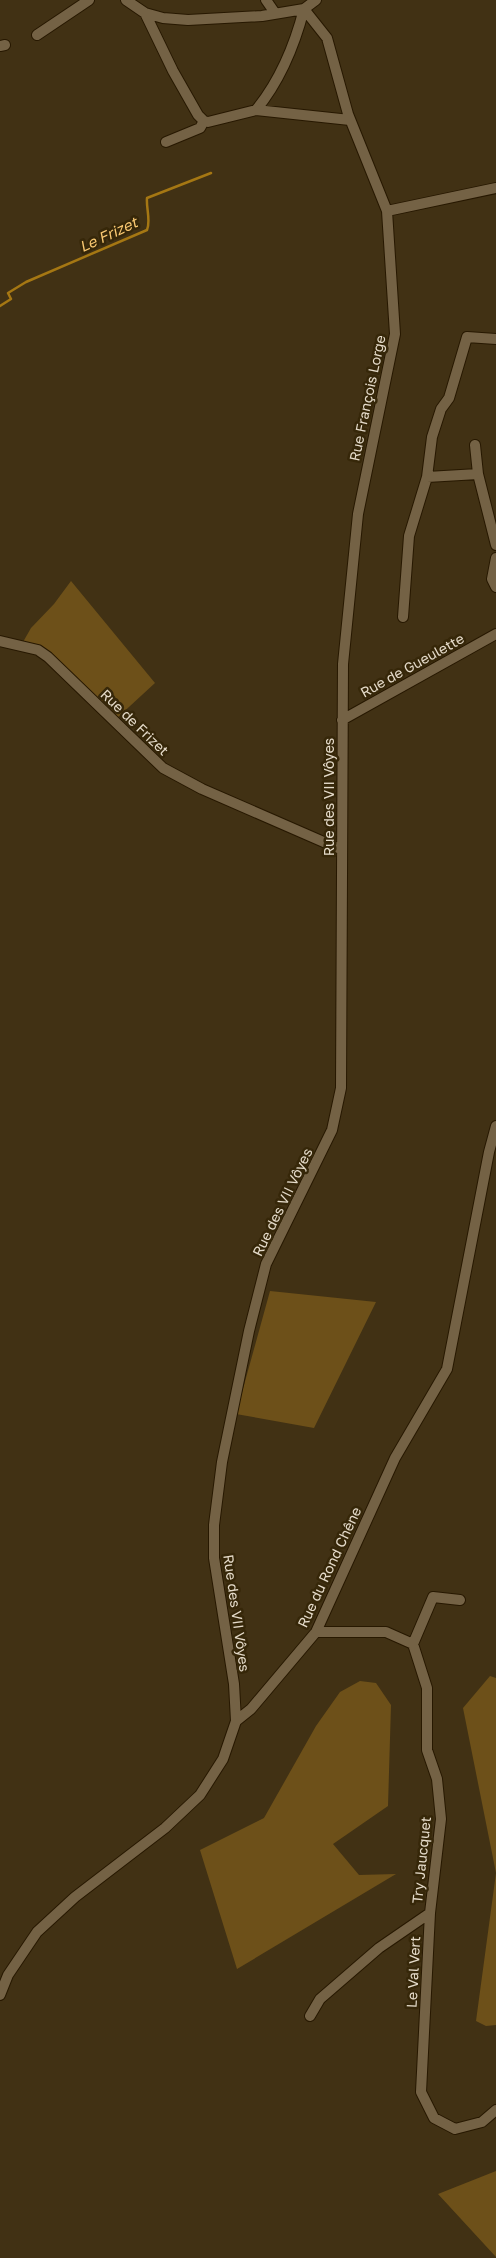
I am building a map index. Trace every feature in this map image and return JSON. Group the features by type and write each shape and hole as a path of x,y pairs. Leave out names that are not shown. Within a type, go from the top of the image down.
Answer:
{"street":[{"path":"37,35 89,0"},
{"path":"126,0 145,13 163,18 188,20 213,20 275,14 304,9 316,0"},
{"path":"266,0 275,14"},
{"path":"256,110 264,101 295,41 304,9"},
{"name":"Rue François Lorge","path":"304,9 327,38 350,120 387,211 395,334 358,514 343,664 342,720"},
{"path":"145,13 173,71 198,115 204,121 208,122 256,110 350,120"},
{"path":"166,142 200,128 204,121"},
{"path":"387,211 496,188"},
{"path":"403,617 409,536 427,477 432,437 441,409 449,398 467,337 496,338"},
{"path":"475,444 478,474 496,545"},
{"path":"427,477 478,474"},
{"path":"496,558 492,579 496,587"},
{"name":"Rue de Gueulette","path":"342,720 496,634"},
{"name":"Rue de Frizet","path":"0,641 38,650 48,657 163,768 202,790 342,850"},
{"name":"Rue des VII Vôyes","path":"236,1721 234,1684 214,1558 214,1525 220,1480 249,1331 266,1264 332,1130 341,1088 342,720"},
{"path":"488,1152 496,1126"},
{"name":"Rue du Rond Chêne","path":"0,1995 8,1975 37,1932 75,1897 165,1828 200,1795 223,1759 236,1721 251,1709 316,1632 395,1458 447,1369 488,1152 496,1142"},
{"path":"316,1632 386,1632 413,1644 433,1597 460,1600"},
{"name":"Try Jaucquet","path":"413,1644 427,1688 428,1750 437,1779 440,1819 430,1913"},
{"name":"Le Val Vert","path":"310,2016 320,1999 379,1948 430,1913"},
{"name":"Le Val Vert","path":"430,1913 421,2092 434,2118 455,2130 482,2122 496,2110"}],"shaded area":[{"path":"71,581 155,683 117,718 23,642 31,628 54,604"},
{"path":"270,1291 376,1302 314,1428 236,1414"},
{"path":"490,1676 496,1678 496,1873 463,1708"},
{"path":"360,1681 376,1683 391,1705 388,1806 333,1844 359,1875 396,1874 237,1969 200,1850 264,1818 316,1726 340,1692"},
{"path":"496,1873 496,2025 486,2026 476,2021"},
{"path":"496,2171 496,2257 438,2194"}],"waterway":[{"name":"Le Frizet","path":"0,306 11,299 8,293 26,282 147,230 149,223 147,198 211,173"}]}
